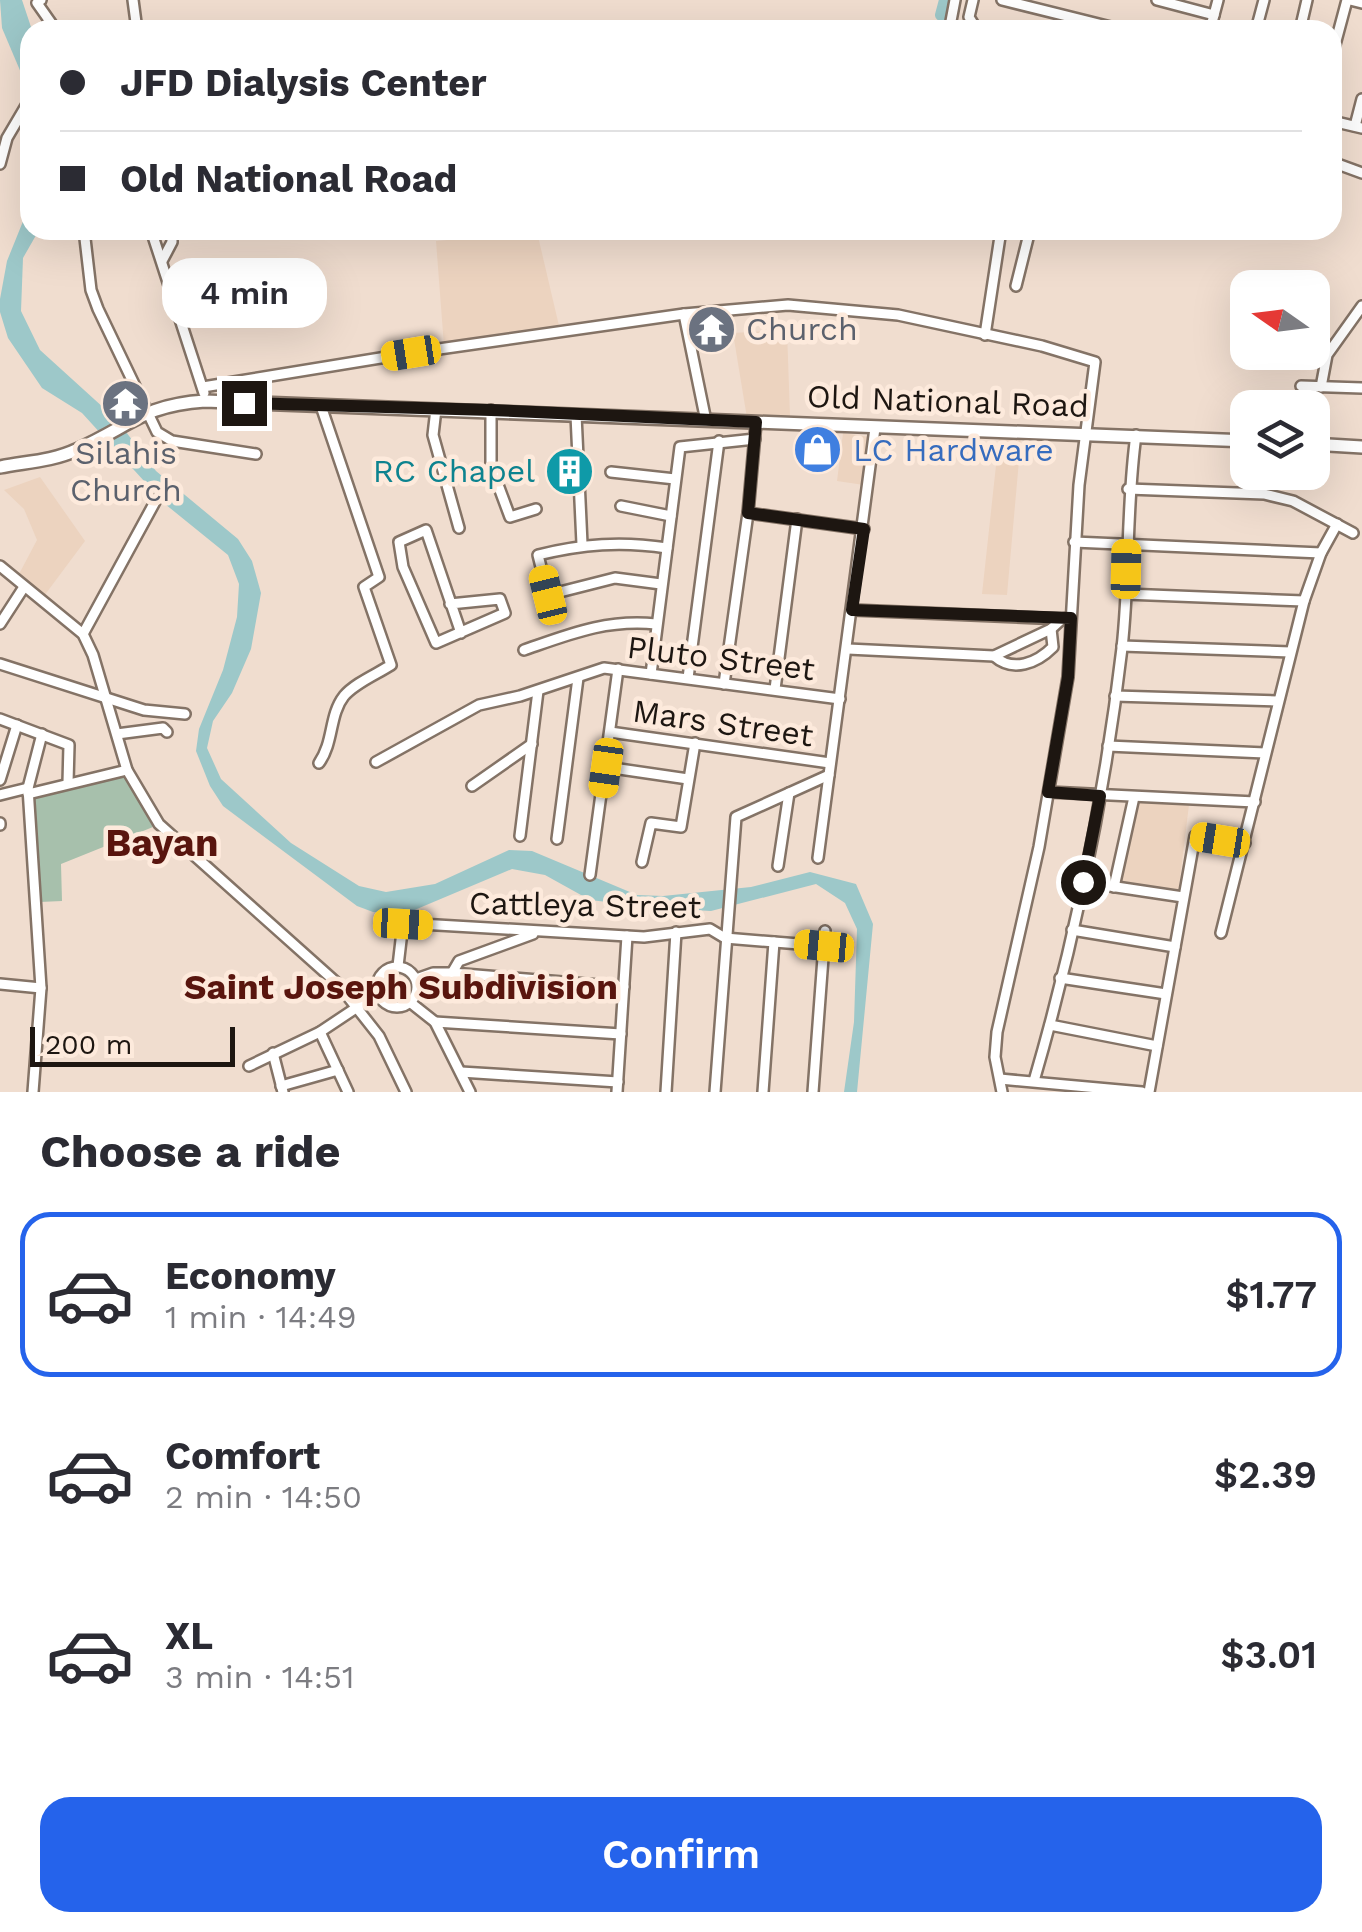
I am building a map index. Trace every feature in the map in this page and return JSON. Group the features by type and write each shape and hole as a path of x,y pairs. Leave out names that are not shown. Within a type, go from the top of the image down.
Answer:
{"main road":[{"name":"Old National Road","path":"0,467 72,452 148,410 204,394 321,406 1230,440"},
{"path":"1330,445 1362,447"}],"street":[{"path":"1002,0 1083,20"},
{"path":"1157,0 1214,15"},
{"path":"1213,20 1218,0"},
{"path":"1348,0 1362,3"},
{"path":"1359,127 1362,100"},
{"path":"0,164 3,137 20,112"},
{"path":"85,240 98,309 157,432 165,438 206,448 256,454"},
{"path":"155,240 204,394 411,353 684,314 788,305 898,314 1095,362 1066,619 1068,677 1039,847 997,1032 995,1057 1002,1092"},
{"path":"162,261 172,240"},
{"path":"986,335 1000,240"},
{"path":"1016,286 1028,240"},
{"path":"1322,387 1327,355 1362,306"},
{"path":"684,314 706,420"},
{"path":"1301,386 1362,388"},
{"path":"321,406 379,577"},
{"path":"436,408 433,434 459,528"},
{"path":"491,410 491,466 510,516 536,509"},
{"path":"576,415 582,544"},
{"path":"724,684 748,513 756,422"},
{"path":"818,858 875,428"},
{"path":"1034,1082 1083,882 1108,746 1122,646 1128,490 1136,435"},
{"path":"652,674 680,447 755,439"},
{"path":"688,678 719,441"},
{"path":"611,472 675,479"},
{"path":"1128,490 1264,494 1293,501 1353,533"},
{"path":"82,634 156,500"},
{"path":"621,506 670,516"},
{"path":"748,513 864,529"},
{"path":"775,690 798,519"},
{"path":"1221,933 1304,601 1337,524"},
{"path":"450,604 500,599 505,613 461,633 436,643 403,567 399,542 426,530 450,604 461,633"},
{"path":"661,584 615,578 548,595 538,555 582,544 634,542 667,548"},
{"path":"1074,542 1322,553"},
{"path":"0,566 82,634 107,699 127,770 159,824 338,984 378,1036 406,1092"},
{"path":"319,763 329,749 336,714 345,695 391,665 364,587 403,567"},
{"path":"0,624 24,587"},
{"path":"1126,594 1304,601"},
{"path":"852,610 1066,619"},
{"path":"848,649 994,656 1066,619"},
{"path":"524,650 595,626 625,621 656,624"},
{"path":"994,656 1002,664 1018,666 1047,654 1053,647 1051,629"},
{"path":"1122,646 1290,652"},
{"path":"0,664 144,710 185,714"},
{"name":"Pluto Street","path":"376,762 479,705 538,691 604,668 840,698"},
{"path":"590,875 618,669"},
{"path":"557,839 578,678"},
{"path":"520,836 538,691"},
{"path":"1115,696 1277,702"},
{"path":"0,719 70,745 68,783"},
{"path":"0,780 17,725"},
{"path":"116,734 163,728 167,732"},
{"name":"Mars Street","path":"610,732 695,742 830,769"},
{"path":"33,1092 41,988 28,791 42,734"},
{"path":"642,862 651,823 681,827 695,742"},
{"path":"472,786 532,744"},
{"path":"1108,746 1266,753"},
{"path":"606,768 688,779"},
{"path":"715,1092 736,817 830,769"},
{"path":"0,795 127,770"},
{"path":"1048,792 1255,802"},
{"path":"778,866 789,793"},
{"path":"1114,887 1134,797"},
{"path":"1000,1080 1146,1092 1194,836 1245,844"},
{"path":"1083,882 1183,897"},
{"name":"Cattleya Street","path":"398,966 403,924 626,936 710,929 726,938 824,946"},
{"path":"813,1092 825,930"},
{"path":"1072,930 1175,947"},
{"path":"452,973 460,961 540,932"},
{"path":"666,1092 676,932"},
{"path":"461,1072 618,1087 626,936"},
{"path":"762,1092 774,942"},
{"path":"398,966 409,970 416,980 417,993 411,1003 400,1008 390,1007 377,994 377,981 385,970 398,966"},
{"path":"416,980 433,973 452,973 624,986"},
{"path":"1060,978 1166,994"},
{"path":"0,984 41,988"},
{"path":"250,1066 320,1032 377,994"},
{"path":"411,1003 435,1022 470,1092"},
{"path":"435,1022 621,1034"},
{"path":"1050,1025 1157,1046"},
{"path":"320,1032 348,1092"},
{"path":"273,1053 282,1089 338,1070"}],"shaded area":[{"path":"539,240 560,330 444,346 436,241"},
{"path":"787,330 790,416 747,418 733,333"},
{"path":"843,433 870,437 864,485 837,481"},
{"path":"999,438 1021,438 1007,595 982,594"},
{"path":"40,477 85,541 44,596 18,576 37,540 24,509 4,490"},
{"path":"1135,802 1189,805 1178,894 1116,885"}],"green space":[{"path":"124,773 153,827 61,864 62,901 40,902 31,805 36,794"}],"water":[{"path":"0,0 22,0 29,20 20,20 20,70 2,28"},
{"path":"20,229 20,240 33,240 23,258 21,311 40,350 116,419 156,471 238,539 252,561 261,593 251,649 232,693 213,721 207,748 221,779 291,843 359,886 386,892 435,884 509,850 532,851 637,895 751,887 810,872 856,884 873,924 857,1092 844,1092 854,1022 857,929 845,903 816,884 711,911 590,900 545,875 512,869 405,914 373,912 357,906 223,806 196,751 199,729 223,670 237,617 239,584 228,555 165,504 82,413 42,388 8,338 0,312 7,261"}],"waterway":[{"path":"941,15 945,0"}],"place":[{"name":"Church","path":"711,329"},
{"name":"Silahis Church","path":"126,403"},
{"name":"LC Hardware","path":"818,450"},
{"name":"RC Chapel","path":"570,471"}],"district":[{"name":"Bayan","path":"162,843"},
{"name":"Saint Joseph Subdivision","path":"401,987"}],"route":[{"path":"244,403 756,422 748,513 864,529 852,610 1071,618 1068,677 1048,792 1100,796 1083,882"}]}
